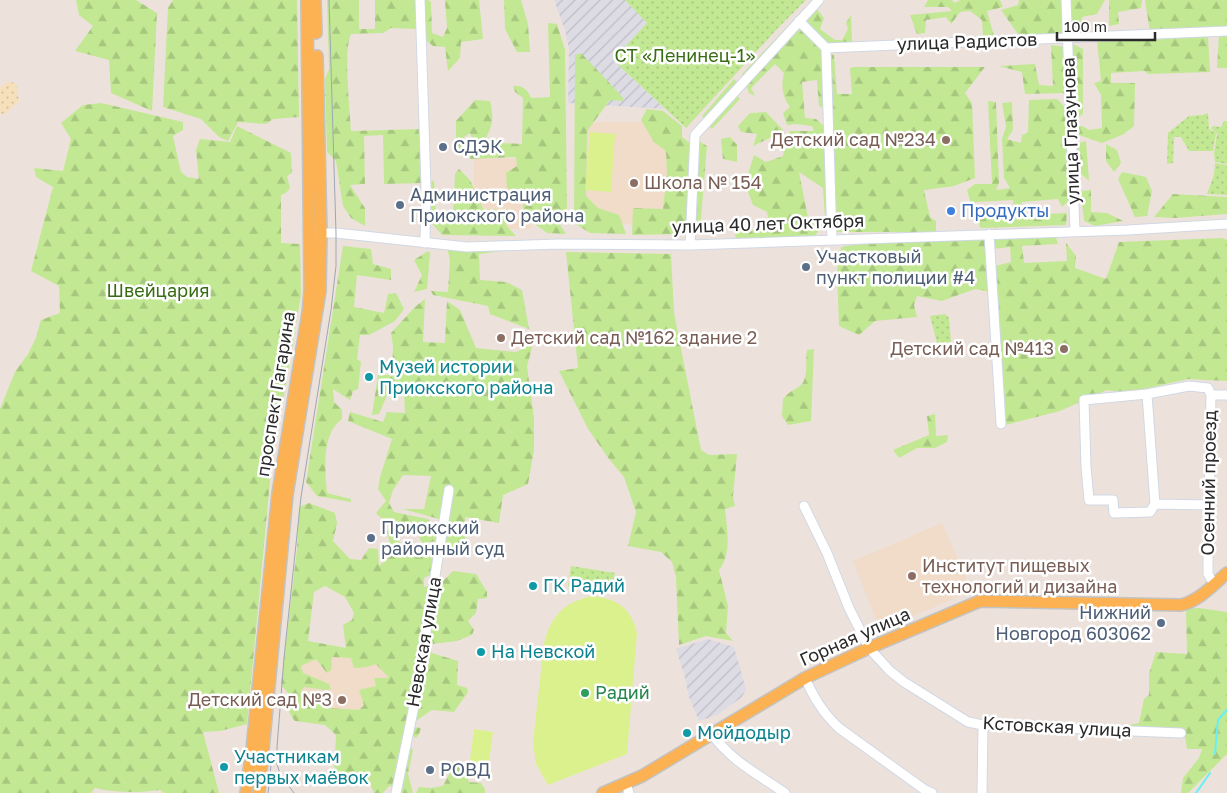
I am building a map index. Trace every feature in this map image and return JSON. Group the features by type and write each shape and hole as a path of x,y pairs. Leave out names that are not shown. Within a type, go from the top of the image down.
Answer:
{"main road":[{"name":"проспект Гагарина","path":"259,793 287,495 318,314 320,291 316,233 308,0"},
{"name":"проспект Гагарина","path":"246,793 278,492 308,313 316,233 316,0"},
{"name":"Горная улица","path":"603,793 628,788 642,776 805,678 868,648 980,602 1181,605 1196,599 1227,573"}],"street":[{"path":"420,0 426,186 425,243"},
{"path":"690,245 694,135 819,0"},
{"name":"улица Глазунова","path":"1066,0 1075,232"},
{"path":"799,21 826,48 832,240"},
{"name":"улица Радистов","path":"826,48 1227,31"},
{"name":"улица 40 лет Октября","path":"316,233 336,233 467,247 558,244 690,245 1075,232 1227,224"},
{"path":"989,234 1001,424"},
{"path":"1147,394 1155,504 1150,512 1114,513 1113,500 1089,500 1084,400 1147,394 1189,386 1208,388 1211,396"},
{"name":"Осенний проезд","path":"1214,584 1208,574 1211,396 1227,395"},
{"name":"Невская улица","path":"396,793 449,490"},
{"path":"1155,504 1209,505"},
{"name":"Кстовская улица","path":"804,506 827,553 849,608 868,648 890,671 904,682 968,722 984,726 1181,733"},
{"path":"805,678 815,700 826,716 839,728 925,790 932,793"},
{"path":"982,793 984,726"},
{"path":"712,734 721,746 737,760 785,793"}],"shaded area":[{"path":"554,0 625,0 647,23 613,60 665,109 568,103 569,49 565,30"},
{"name":"Школа № 154","path":"584,122 662,122 681,228 583,221"},
{"path":"474,158 533,159 531,229 474,229"},
{"name":"Институт пищевых технологий и дизайна","path":"942,523 972,591 880,630 853,561"},
{"path":"708,639 734,647 746,689 742,697 717,715 699,721 689,697 676,649"},
{"name":"Детский сад №3","path":"300,649 391,658 386,725 294,717"}],"green space":[{"path":"76,0 136,0 157,13 152,111 111,93 109,60 75,51 93,26 79,15"},
{"path":"173,0 297,0 299,117 273,119 266,124 238,122 228,141 219,137 201,119 163,107 168,8"},
{"path":"327,0 359,0 359,29 375,29 375,0 417,0 418,29 391,28 383,33 351,34 349,42 347,66 351,131 421,129 423,183 384,184 383,135 364,136 365,184 350,185 365,208 365,226 351,218 343,206 336,161 327,152 325,79 329,69"},
{"path":"423,0 431,2 432,33 443,37 447,28 445,0 479,0 483,39 461,42 460,58 448,71 445,47 433,46 423,38"},
{"path":"504,0 521,0 528,24 530,52 517,52 505,29"},
{"name":"СТ «Ленинец-1»","path":"625,0 806,0 686,128 613,60 647,23"},
{"path":"928,0 952,0 955,3 960,0 1000,0 1003,7 987,11 994,36 983,37 982,20 970,11 960,12 951,24 946,17 926,20 925,33 917,34 910,15 952,11 948,7 924,7"},
{"path":"1019,0 1061,0 1062,34 1020,37 1001,10 1018,5"},
{"path":"1070,0 1105,0 1097,14 1082,17 1080,31 1071,32"},
{"path":"1109,0 1142,0 1141,8 1118,12 1119,24 1109,26"},
{"path":"1145,0 1227,0 1227,28 1150,32"},
{"path":"816,8 824,18 820,29 835,40 842,40 848,29 846,23 851,15 852,44 828,45 805,19"},
{"path":"548,23 557,24 565,50 567,213 558,222 566,234 547,233 525,217 521,193 507,188 506,173 517,166 516,157 470,159 469,146 500,143 522,144 523,98 515,92 513,86 519,86 524,89 531,98 550,97"},
{"path":"800,26 822,47 825,109 819,106 817,80 802,82 805,118 816,119 827,129 829,219 825,218 823,188 799,172 809,223 826,224 813,237 736,240 735,232 770,229 767,212 753,205 745,184 754,155 766,162 783,156 790,131 814,131 812,126 787,125 783,113 790,107 783,91 784,73 775,64 751,88 755,96 749,93 742,74 786,28"},
{"path":"1219,34 1227,34 1227,68 1217,68"},
{"path":"1208,36 1210,72 1148,74 1145,71 1111,73 1111,83 1135,83 1134,126 1124,134 1102,143 1079,135 1076,126 1082,126 1089,130 1102,128 1101,95 1094,83 1101,81 1097,40"},
{"path":"1071,43 1083,49 1083,114 1074,120"},
{"path":"1051,45 1064,47 1065,93 1025,94 1022,72 999,66 1035,64 1039,85 1053,86"},
{"path":"581,53 625,101 610,100 587,131 586,196 598,208 619,215 626,234 590,233 574,223 575,55"},
{"path":"829,54 834,55 837,94 852,94 850,68 855,67 985,67 965,93 972,103 975,178 954,186 924,190 930,217 936,221 936,232 836,232"},
{"path":"734,79 737,82 732,88 740,99 712,129 702,116"},
{"path":"1057,99 1069,111 1071,199 1062,207 1058,199 1022,202 1020,212 1014,212 1013,200 976,202 973,211 967,190 975,184 992,184 988,101 996,102 999,183 996,190 1010,188 1004,178 1002,139 1006,127 1002,103 1012,102 1013,130 1007,139 1021,143 1022,135 1028,133 1029,100"},
{"path":"475,100 490,101 492,116 490,130 485,140 473,139 470,133 463,138 461,155 456,147 456,121"},
{"name":"Швейцария","path":"101,103 183,122 183,130 173,136 181,172 187,177 199,179 196,150 200,139 230,142 237,126 291,153 292,173 287,176 290,188 281,195 281,243 300,244 301,295 271,471 247,724 220,731 203,732 219,793 164,793 160,790 127,792 95,788 91,793 0,793 0,409 15,372 28,354 36,338 41,320 60,313 59,286 31,271 53,187 36,177 34,168 63,171 71,139 61,123 83,105"},
{"path":"647,109 663,111 682,126 682,137 691,144 688,229 680,234 632,235 633,208 663,209 667,173 666,151 654,142 641,120"},
{"path":"766,112 784,131 753,146 757,134 741,132 738,126 750,113"},
{"path":"1208,113 1209,129 1216,133 1213,151 1189,151 1181,137 1174,137 1173,163 1167,164 1168,133 1189,116"},
{"path":"1224,121 1227,121 1227,164 1215,162 1214,154 1217,134 1211,128 1213,126 1221,127"},
{"path":"590,132 615,134 611,192 585,190"},
{"path":"730,137 737,145 737,162 723,159 721,139"},
{"path":"697,140 707,146 700,230 693,228"},
{"path":"1086,141 1089,181 1077,170 1076,144"},
{"path":"1106,144 1117,150 1121,163 1114,172 1106,161"},
{"path":"1215,163 1227,165 1227,195 1207,194 1214,175"},
{"path":"459,169 470,180 483,209 513,210 505,224 516,236 442,235 428,219 430,183 434,180 436,214 453,214 455,174"},
{"path":"1122,172 1146,177 1152,191 1147,216 1135,217 1118,179"},
{"path":"1091,190 1091,212 1107,213 1123,221 1095,226 1084,221 1081,191"},
{"path":"1173,194 1227,197 1227,214 1175,218 1154,217"},
{"path":"1067,213 1066,225 981,228 974,217"},
{"path":"1055,234 1058,244 1022,246 1024,263 1067,261 1066,243 1076,256 1075,268 1106,279 1119,242 1222,238 1227,240 1227,381 1188,379 1126,393 1107,390 1060,411 1005,425 991,297 986,291 975,289 942,301 917,296 914,305 917,317 875,321 859,335 839,326 837,271 841,247 869,243 987,237 985,264 991,267 1011,262 1010,247 993,249 992,237"},
{"path":"343,246 371,249 373,264 391,269 391,280 357,275 354,307 384,313 388,294 396,293 404,309 395,321 369,335 360,335 357,359 361,362 358,389 353,391 350,400 333,389 334,402 342,410 342,419 335,426 327,443 325,464 327,493 351,499 351,502 317,496 306,482"},
{"path":"446,246 509,248 509,250 479,254 480,280 506,282 522,290 529,329 490,314 488,306 433,295 431,291 448,292 450,258"},
{"path":"428,251 430,253 427,289 414,292 422,275 414,260"},
{"path":"566,252 671,254 674,313 701,450 709,455 737,454 733,496 735,506 725,509 727,549 726,557 719,570 728,606 726,633 733,641 706,636 679,645 676,577 672,562 661,552 628,546 636,512 624,477 588,429 559,371 578,368"},
{"path":"425,299 423,342 445,343 447,301 460,310 476,348 516,352 533,344 527,366 534,418 534,450 528,484 503,495 499,523 465,517 467,535 458,550 443,550 446,521 403,509 424,509 431,476 403,475 393,490 389,503 394,512 428,519 439,535 437,541 423,543 420,540 420,535 406,532 397,535 397,539 414,557 436,545 443,554 442,568 424,578 424,587 443,581 453,571 476,574 487,592 487,598 478,599 476,613 468,621 474,630 472,635 457,641 432,644 432,653 458,661 457,685 467,688 468,692 454,712 432,710 413,723 413,727 421,728 419,734 416,738 411,735 405,741 413,750 408,774 413,793 399,793 400,789 389,786 383,793 374,793 370,784 357,786 352,782 346,781 339,774 334,775 336,735 325,725 295,721 288,708 288,693 281,685 297,549 299,507 309,503 335,513 337,523 333,541 350,559 361,560 369,548 378,549 379,566 393,554 387,532 390,526 376,513 386,501 378,489 392,439 348,421 350,412 383,422 387,412 405,413 404,395 388,393 379,414 372,415 378,375 392,375 393,346 391,333","holes":["325,586 345,597 354,613 352,620 343,625 346,648 308,641 314,592","332,657 351,658 354,668 376,664 389,678 374,678 376,686 359,690 364,705 359,710 329,708 325,699 301,691 304,687 331,689 329,684 303,673 301,666 316,659 327,673 331,670"]},
{"path":"945,314 949,318 951,342 937,343 930,316"},
{"path":"814,349 811,421 788,425 782,416 783,399 803,383 806,374 807,350"},
{"path":"935,414 936,436 948,435 947,442 935,448 917,448 899,458 893,450 929,435 927,416"},
{"path":"571,566 615,573 612,593 568,586"},
{"name":"Радий","path":"592,596 609,599 622,606 631,617 637,633 627,754 548,785 536,764 533,742 544,643 551,625 560,612 573,602"},
{"path":"1199,608 1227,612 1227,754 1188,793 1181,793 1183,778 1199,758 1202,749 1187,749 1184,730 1123,726 1139,723 1144,699 1149,695 1149,673 1156,652 1187,654 1186,609"},
{"path":"474,729 493,732 488,770 469,767"},
{"path":"463,766 469,782 481,783 485,793 416,793 419,787 443,786 453,767"}],"sand":[{"path":"7,82 16,83 19,101 3,116 0,113 0,88"}],"waterway":[{"path":"1215,754 1218,720 1227,710"},
{"path":"1196,793 1210,773"}],"tram line":[{"path":"294,793 280,774 277,764 277,747 284,658 301,497 331,310 336,266 329,0"},
{"path":"268,793 272,756"}],"place":[{"name":"Детский сад №234","path":"946,140"},
{"name":"СДЭК","path":"443,147"},
{"name":"Школа № 154","path":"634,183"},
{"name":"Администрация Приокского района","path":"400,205"},
{"name":"Продукты","path":"951,211"},
{"name":"Участковый пункт полиции #4","path":"806,267"},
{"name":"Детский сад №162 здание 2","path":"501,338"},
{"name":"Детский сад №413","path":"1064,349"},
{"name":"Музей истории Приокского района","path":"369,377"},
{"name":"Приокский районный суд","path":"371,538"},
{"name":"Институт пищевых технологий и дизайна","path":"912,576"},
{"name":"ГК Радий","path":"533,586"},
{"name":"Нижний Новгород 603062","path":"1161,623"},
{"name":"На Невской","path":"481,652"},
{"name":"Радий","path":"585,693"},
{"name":"Детский сад №3","path":"342,700"},
{"name":"Мойдодыр","path":"687,733"},
{"name":"Участникам первых маёвок","path":"224,767"},
{"name":"РОВД","path":"430,770"}]}
